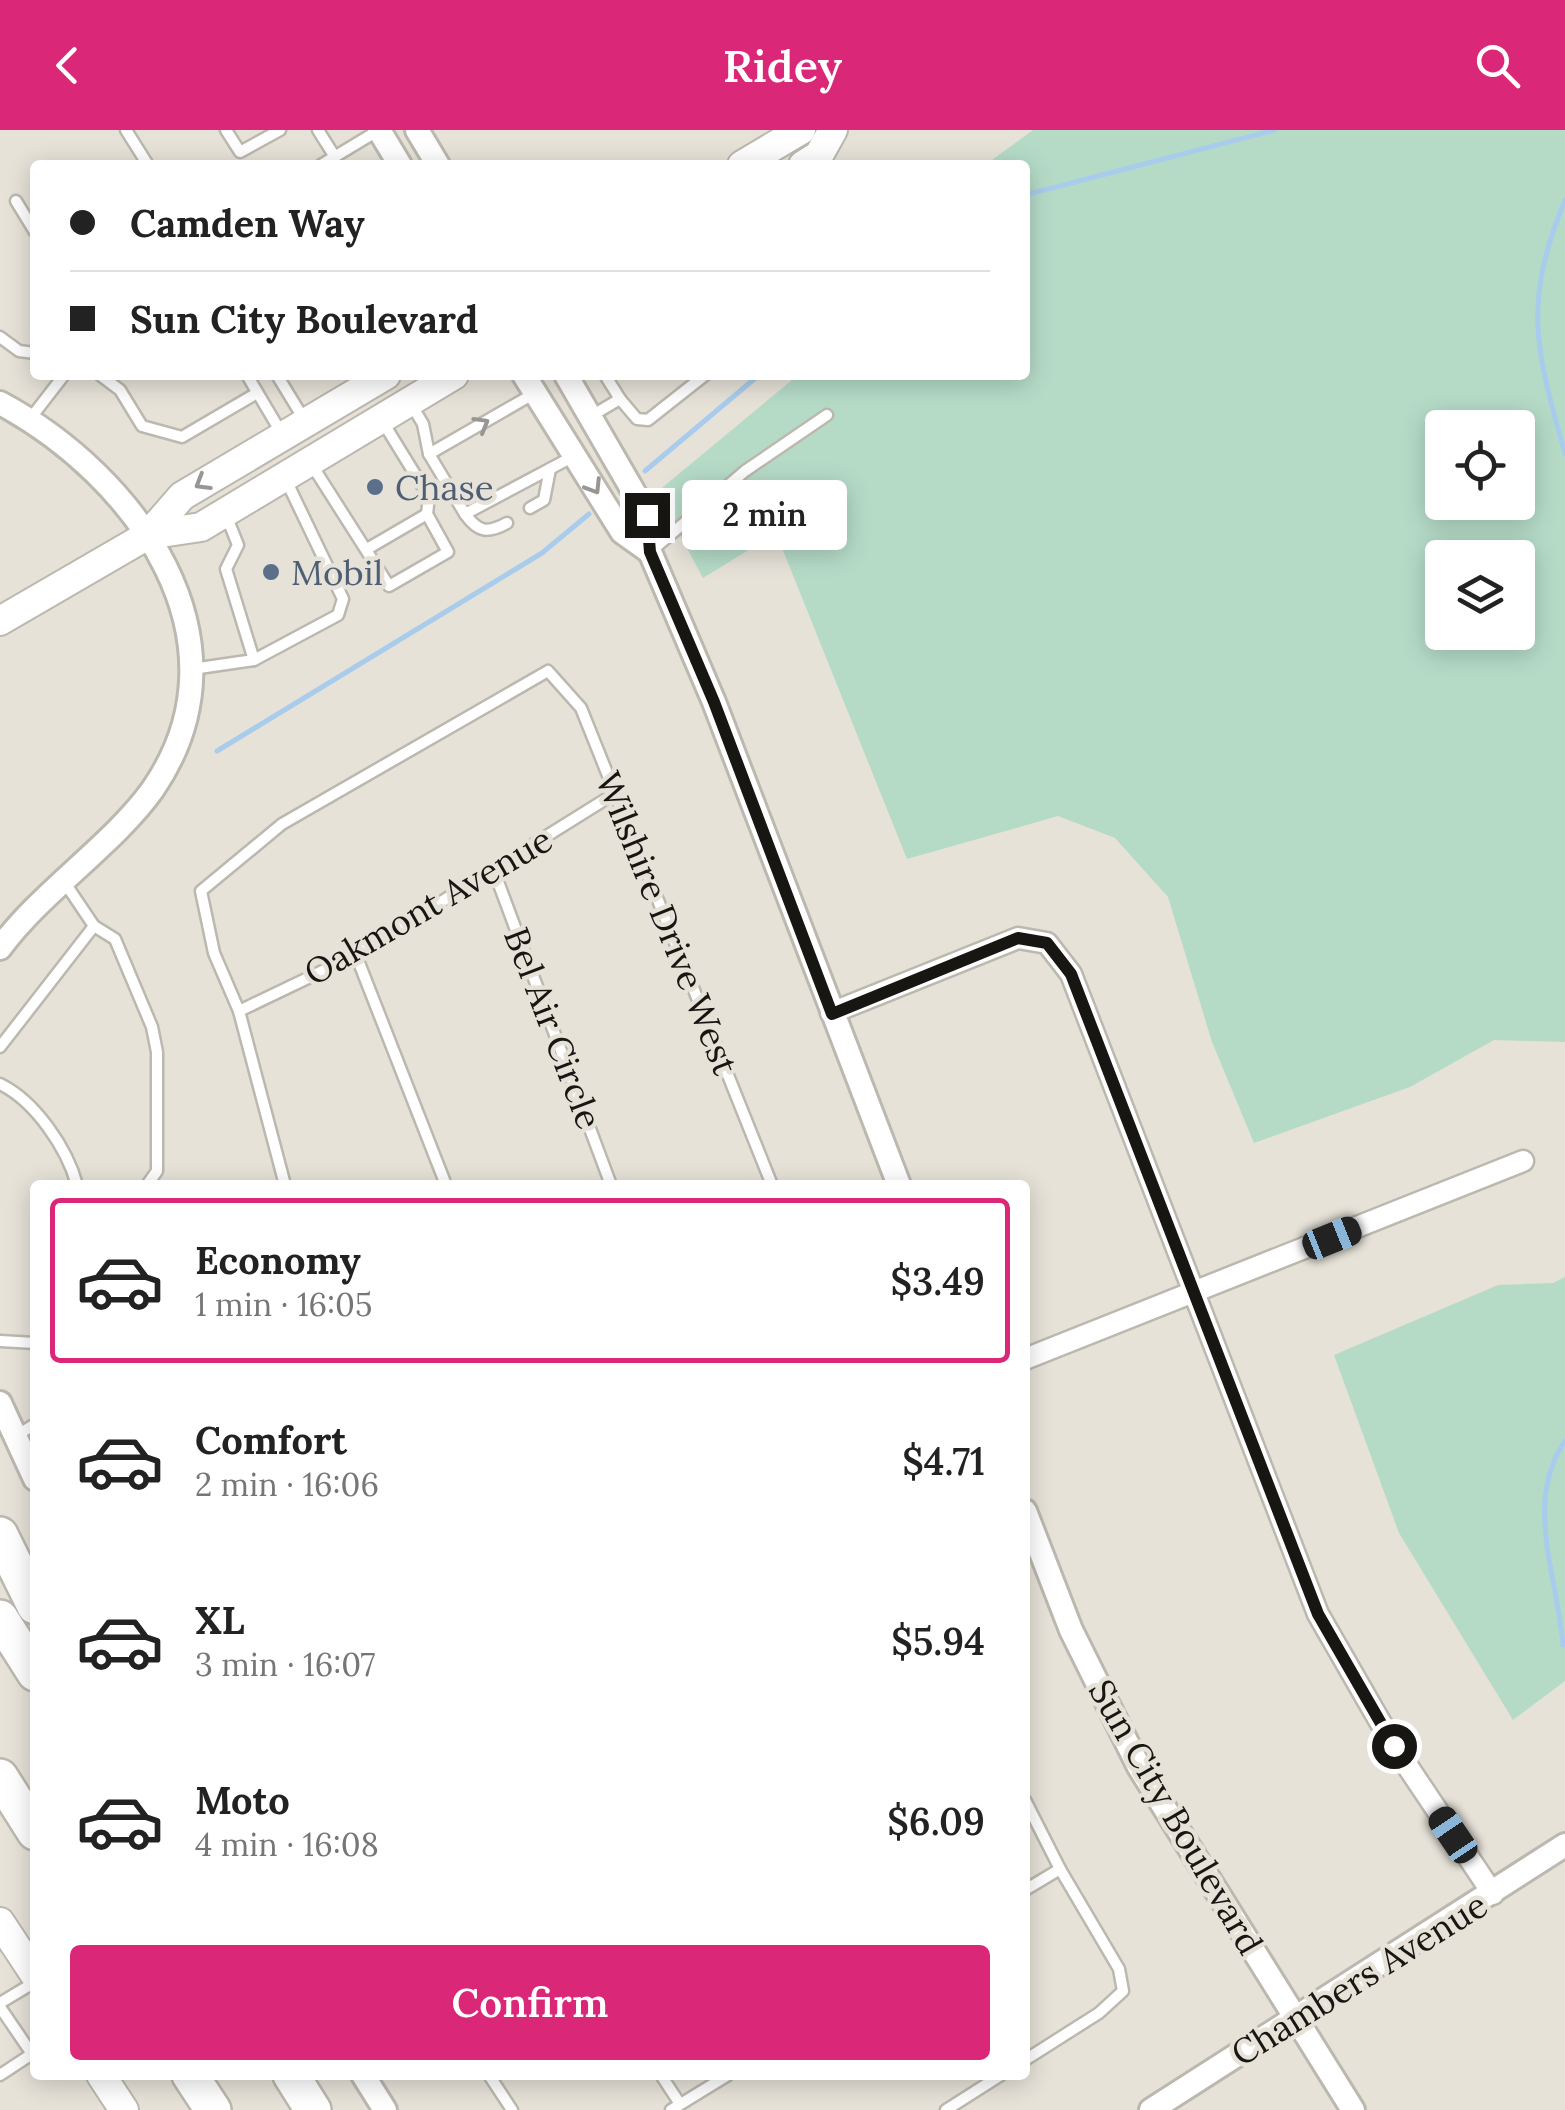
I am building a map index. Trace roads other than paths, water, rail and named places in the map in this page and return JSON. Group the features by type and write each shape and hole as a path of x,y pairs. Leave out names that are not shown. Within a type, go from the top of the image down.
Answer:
{"highway":[{"path":"0,1535 30,1596"},
{"path":"0,1618 30,1665"},
{"path":"0,1778 30,1824"},
{"path":"0,1810 30,1849"},
{"path":"193,2080 213,2110"},
{"path":"294,2080 313,2110"}],"main road":[{"path":"750,160 800,130"},
{"path":"812,160 819,155 832,130"},
{"path":"0,622 148,535 182,496 373,380"},
{"path":"148,535 201,527 446,380"},
{"path":"0,1922 8,1952 30,1973"},
{"path":"104,2080 124,2110"}],"street":[{"path":"379,130 396,160"},
{"path":"417,130 435,160"},
{"path":"569,380 647,515 650,552 714,702 896,1180"},
{"path":"530,384 622,532 650,552"},
{"path":"0,403 30,420 98,473 148,535 182,603 192,644 192,695 178,747 160,777 150,792 63,880 5,933"},
{"path":"832,1014 1018,938 1047,943 1071,974 1191,1294 1318,1614 1394,1746 1492,1894"},
{"path":"1030,1357 1523,1161"},
{"path":"0,1404 25,1431"},
{"name":"Sun City Boulevard","path":"1030,1524 1071,1630 1139,1767 1353,2110"},
{"name":"Chambers Avenue","path":"1151,2110 1565,1844"},
{"path":"365,2080 385,2110"}],"lane":[{"path":"126,130 145,160"},
{"path":"226,130 240,152 280,130"},
{"path":"318,130 335,157"},
{"path":"330,160 379,130"},
{"path":"16,201 30,224"},
{"path":"0,337 19,352 30,353"},
{"path":"30,420 60,380"},
{"path":"107,380 120,390 142,426 182,437 257,394"},
{"path":"250,380 257,394 294,428"},
{"path":"280,380 294,428"},
{"path":"608,380 637,419 648,420 698,380"},
{"path":"429,454 530,384"},
{"path":"592,416 620,399"},
{"path":"409,402 423,424 429,454 476,529 486,532 506,523"},
{"path":"650,552 746,470 827,415"},
{"path":"310,462 390,586 448,552 426,514 428,497 381,418"},
{"path":"465,514 574,456"},
{"path":"530,508 544,500 550,469"},
{"path":"192,669 254,660 338,615 344,600 284,477"},
{"path":"225,512 238,545 226,569 254,660"},
{"path":"367,549 426,514"},
{"name":"Wilshire Drive West","path":"239,1010 214,952 201,891 282,824 548,671 582,708 770,1180"},
{"name":"Oakmont Avenue","path":"239,1010 356,955 614,794"},
{"name":"Bel Air Circle","path":"494,871 610,1180"},
{"path":"63,880 94,926 116,939 158,1052 157,1171 151,1180"},
{"path":"0,1047 94,926"},
{"path":"356,955 444,1180"},
{"path":"239,1010 285,1180"},
{"path":"0,1084 17,1092 50,1130 75,1180"},
{"path":"0,1341 30,1343"},
{"path":"1030,1810 1060,1870 1120,1969 1123,1992 1100,2013 1030,2057"},
{"path":"1030,1887 1060,1870"},
{"path":"30,1982 0,2005 30,2049"},
{"path":"0,2075 30,2055"},
{"path":"493,2080 512,2110"},
{"path":"663,2080 675,2107 720,2080"},
{"path":"946,2110 993,2080"}],"waterway":[{"path":"1030,194 1275,130"},
{"path":"1565,200 1551,237 1538,299 1541,355 1565,454"},
{"path":"645,471 753,380"},
{"path":"217,751 542,553 589,514"},
{"path":"1563,1645 1545,1515 1546,1489 1565,1441"}],"place":[{"name":"Chase","path":"375,487"},
{"name":"Mobil","path":"271,572"}]}
